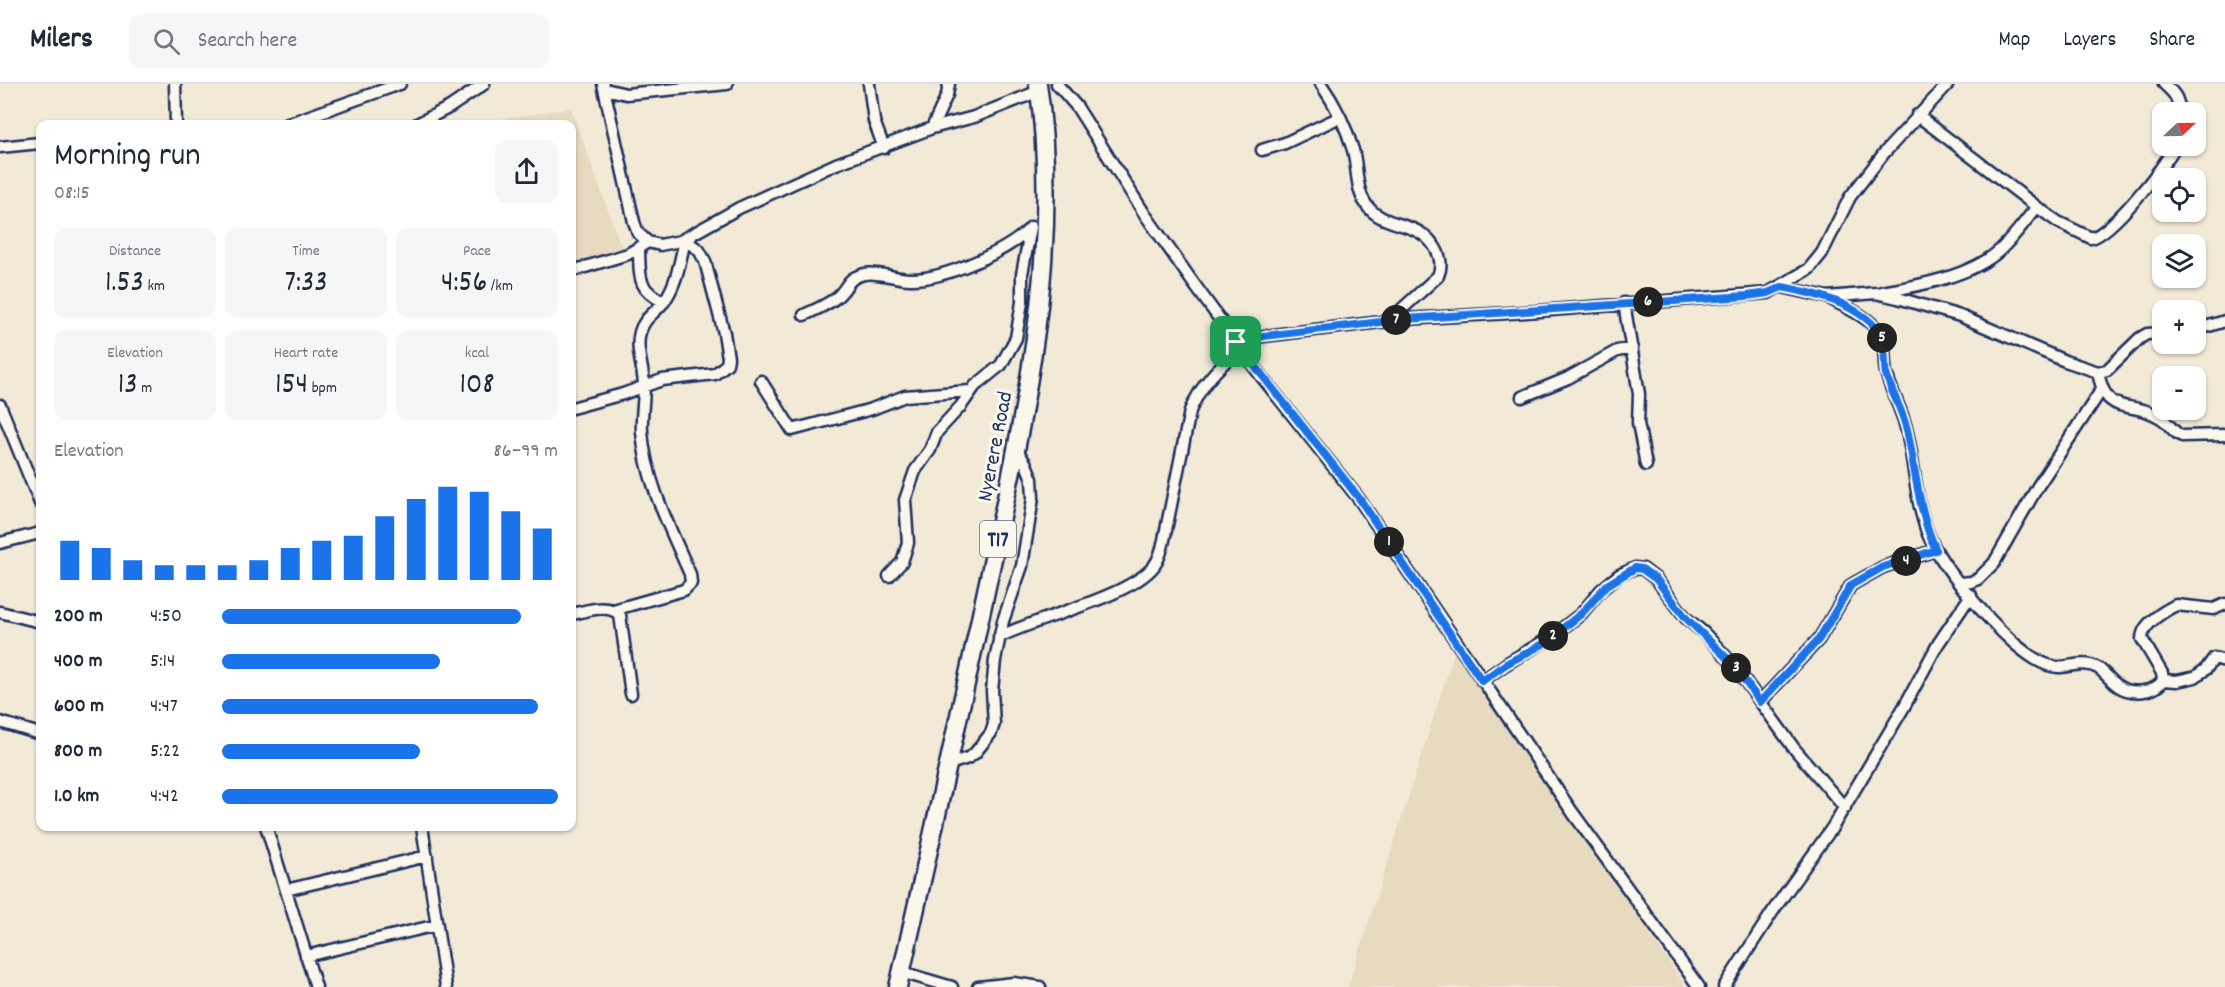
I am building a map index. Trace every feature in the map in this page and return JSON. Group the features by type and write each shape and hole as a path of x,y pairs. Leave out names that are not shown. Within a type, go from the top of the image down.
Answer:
{"main road":[{"name":"Nyerere Road","path":"900,979 949,764 1016,449 1038,313 1046,212 1038,87"}],"street":[{"path":"175,84 176,120"},
{"path":"298,120 400,84"},
{"path":"425,120 450,107 484,84"},
{"path":"604,86 626,94 727,84"},
{"path":"868,84 873,121 884,148"},
{"path":"932,128 947,95 949,84"},
{"path":"1057,84 1077,107 1156,230 1238,345 1359,498 1615,874 1699,987"},
{"path":"1321,84 1340,117 1353,151 1360,190 1367,206 1380,216 1420,232 1433,244 1440,256 1441,269 1438,276 1389,321"},
{"path":"999,637 1068,611 1136,581 1153,567 1161,554 1190,411 1208,378 1238,345 1264,336 1389,321 1768,293 1782,287 1809,269 1822,252 1850,197 1917,115 1948,84"},
{"path":"2164,84 2175,94 2179,102"},
{"path":"604,86 638,233 648,242 660,245 680,241 696,234"},
{"path":"576,613 601,608 614,610 684,590 691,583 690,574 652,485 645,457 642,429 644,386 639,349 639,334 644,322 664,302 674,284 686,240 739,208 836,164 884,148 932,128 974,117 1038,87"},
{"path":"1917,115 2037,207 2084,236 2097,237 2137,197 2169,156"},
{"path":"1262,150 1285,143 1340,117"},
{"path":"0,147 36,143"},
{"path":"1782,287 1827,297 1876,293 1926,285 1990,258 2000,250 2037,207"},
{"path":"804,315 837,297 849,281 857,277 871,274 900,279 932,277 1010,246 1046,212"},
{"path":"889,576 902,562 908,543 905,500 915,471 930,450 937,432 961,406 970,391 1005,360 1016,338 1022,302 1022,274 1031,228"},
{"path":"576,407 672,378 708,376 721,370 727,364 724,333 708,269 699,250 686,240"},
{"path":"576,270 639,250 648,242"},
{"path":"639,250 642,286 649,295 664,302"},
{"path":"1876,293 1960,316 2065,361 2098,372 2107,370 2140,338 2152,334"},
{"path":"1827,297 1869,322 1882,337 1886,371 1908,433 1915,484 1927,531 1936,550 1960,583 2014,644 2044,664 2060,667 2078,663 2092,665 2119,687 2130,690 2150,690 2159,686 2163,680 2162,673 2142,639 2142,633 2148,626 2158,616 2176,605 2214,609 2225,604"},
{"path":"1624,303 1639,394 1638,423 1646,465"},
{"path":"2206,327 2225,321"},
{"path":"1522,397 1568,378 1617,351 1632,348"},
{"path":"2098,372 2102,389 2114,403 2163,419 2177,434 2225,435"},
{"path":"761,381 792,430 872,409 905,396 970,391"},
{"path":"1960,583 1978,579 1994,563 2038,486 2102,389"},
{"path":"0,405 36,493"},
{"path":"949,764 968,758 991,733 994,724 992,691 994,660 1022,566 1033,498 1032,479 1016,449"},
{"path":"0,543 36,534"},
{"path":"1760,702 1819,639 1851,585 1883,567 1936,550"},
{"path":"1482,681 1506,664 1543,644 1581,614 1607,585 1635,568 1642,569 1656,579 1686,618 1733,664 1793,747 1845,808"},
{"path":"1724,987 1845,808 1938,644 1971,595"},
{"path":"614,610 620,615 631,694"},
{"path":"0,612 36,621"},
{"path":"2163,680 2187,680 2201,674 2214,658 2225,661"},
{"path":"0,722 36,733"},
{"path":"268,831 316,987"},
{"path":"423,831 446,987"},
{"path":"286,890 427,856"},
{"path":"306,956 437,925"},
{"path":"900,979 952,987"},
{"path":"978,987 1014,983 1040,987"}],"shaded area":[{"path":"571,108 575,120 497,120"},
{"path":"576,122 622,249 576,266"},
{"path":"1455,650 1686,987 1348,987"}],"route":[{"path":"1782,287 1827,297 1869,322 1882,337 1886,371 1908,433 1915,484 1927,531 1936,550 1914,559 1883,567 1851,585 1819,639 1797,659 1760,702 1733,664 1704,633 1686,618 1656,579 1642,569 1635,568 1619,575 1593,598 1581,614 1543,644 1496,670 1482,681 1359,498 1236,342 1264,336 1406,319 1747,296 1768,293 1782,287"}]}
